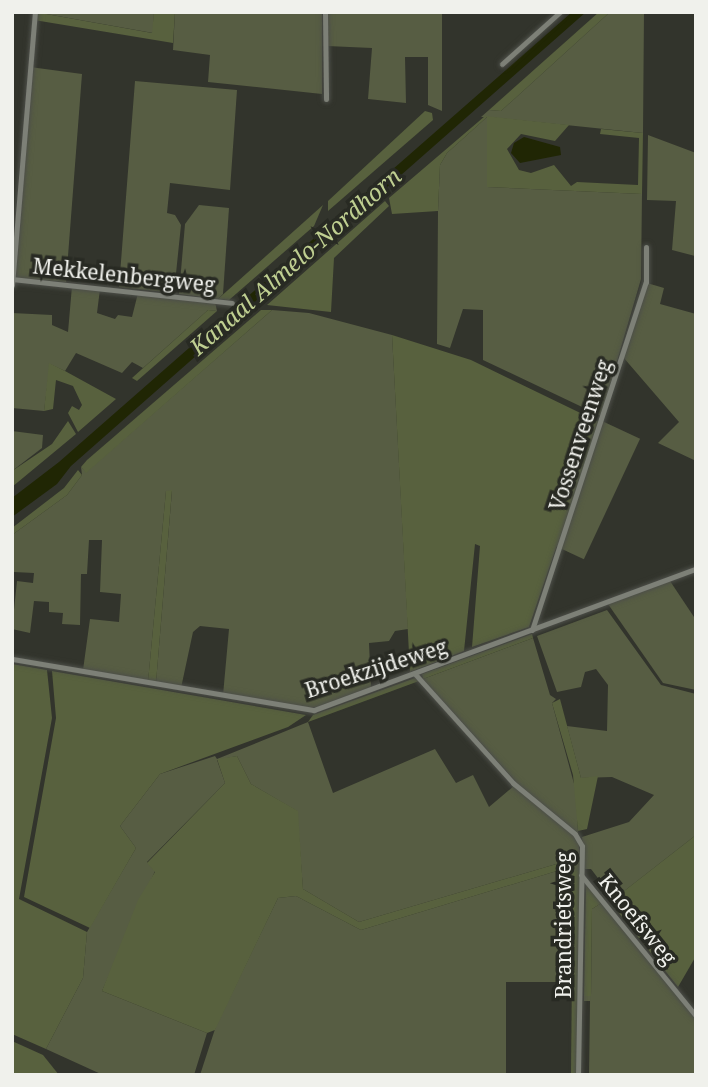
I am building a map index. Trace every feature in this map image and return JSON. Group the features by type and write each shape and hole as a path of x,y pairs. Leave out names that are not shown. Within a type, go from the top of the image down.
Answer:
{"street":[{"path":"12,285 35,12"},
{"path":"325,12 326,99"},
{"path":"502,64 560,12"},
{"name":"Vossenveenweg","path":"532,630 646,282 646,247"},
{"name":"Mekkelenbergweg","path":"13,279 232,303"},
{"name":"Broekzijdeweg","path":"12,659 306,710 415,674 696,569"},
{"name":"Brandrietsweg","path":"415,674 513,783 575,834 582,846 578,1075"},
{"name":"Knoefsweg","path":"581,875 696,1016"}],"shaded area":[{"path":"35,12 154,12 153,33"},
{"path":"35,12 152,33 154,12 175,12 173,43 34,20"},
{"path":"175,12 322,12 322,94 208,82 210,55 173,50"},
{"path":"327,12 442,12 442,111 428,105 428,57 405,57 406,103 368,99 372,48 327,46"},
{"path":"599,12 610,12 501,111 489,110"},
{"path":"610,12 644,12 643,133 488,117 487,187 642,194 641,279 601,416 483,360 483,310 463,309 450,348 437,344 438,211 440,165 447,153 487,117 481,117 489,110 501,111"},
{"path":"30,67 82,74 66,282 17,278 14,272"},
{"path":"135,81 237,90 230,190 170,183 167,213 175,215 181,225 174,293 119,287"},
{"path":"425,111 432,113 433,120 328,211 328,201"},
{"path":"485,116 569,125 555,141 521,134 507,149 519,170 531,173 554,165 571,186 577,182 638,185 639,138 600,134 601,129 643,133 642,194 487,187 487,117 447,153 440,165 438,211 392,214 389,198"},
{"path":"648,135 696,153 696,267 695,256 672,250 676,201 647,200"},
{"path":"385,201 389,206 334,258 331,312 267,305"},
{"path":"199,205 229,208 223,294 218,299 179,294 185,224"},
{"path":"323,205 314,226 229,300 218,299"},
{"path":"647,283 664,288 660,304 696,314 696,461 658,443 679,422 623,357"},
{"path":"72,286 100,289 97,313 115,319 118,315 132,317 138,293 215,302 217,311 208,310 143,368 132,362 122,373 76,353 65,371 50,364 44,411 12,408 12,313 52,315 52,325 68,332"},
{"path":"208,310 217,311 137,381 132,378"},
{"path":"261,310 272,310 86,473 81,467 87,460"},
{"path":"272,310 309,313 392,335 408,629 395,631 389,641 369,643 371,687 317,707 301,708 223,695 229,629 200,626 193,632 181,688 156,683 172,491 166,491 148,682 83,670 90,619 119,622 121,594 100,592 102,540 89,540 87,574 81,574 80,625 62,624 63,613 49,612 49,602 34,601 30,633 12,629 17,581 33,583 34,573 14,572 12,535 67,495 82,475 81,467 86,472"},
{"path":"392,335 471,360 599,422 529,627 472,647 480,546 475,544 464,651 410,672"},
{"path":"49,363 116,399 78,432 68,413 72,406 79,410 82,405 73,386 56,380 53,409 44,411"},
{"path":"68,421 76,434 12,487 12,471 52,444"},
{"path":"602,421 640,439 584,559 546,542"},
{"path":"12,431 43,435 42,448 12,471"},
{"path":"78,470 82,475 67,495 12,535 12,528 64,488"},
{"path":"172,490 156,683 148,682 166,491"},
{"path":"670,581 696,620 696,690 663,683 608,604"},
{"path":"607,610 661,685 696,694 696,835 614,899 591,869 585,869 582,837 629,822 654,795 612,777 581,778 567,726 607,731 608,685 596,669 585,672 581,687 557,692 537,636"},
{"path":"532,634 533,638 423,679 422,674"},
{"path":"533,638 550,695 556,699 552,703 576,791 578,833 518,784 423,679"},
{"path":"12,664 47,670 52,718 19,899 87,932 83,978 46,1049 12,1034"},
{"path":"52,671 306,715 288,727 160,774 120,826 136,848 90,928 24,897 56,718"},
{"path":"415,678 419,681 308,722 313,715"},
{"path":"560,699 581,778 598,776 587,829 578,831 573,775 552,703"},
{"path":"308,722 333,793 435,749 456,783 473,775 489,807 514,786 578,839 580,857 359,922 303,889 297,811 251,784 237,756 217,760 225,783 147,862 155,871 102,991 207,1033 194,1075 103,1075 46,1049 83,978 87,932 136,848 120,826 160,774 215,756 217,759"},
{"path":"237,756 251,784 298,811 303,889 359,922 580,857 580,864 361,930 296,896 278,898 215,1030 207,1033 102,991 138,900 155,872 147,863 225,783 217,759"},
{"path":"696,835 696,956 678,987 610,902"},
{"path":"580,864 571,982 506,982 506,1075 200,1075 216,1026 278,898 296,896 361,930"},
{"path":"580,870 577,1075 571,1075 573,872"},
{"path":"586,881 603,902 592,909 591,996 584,996"},
{"path":"603,902 696,1019 696,1075 589,1075 590,1001 584,1001 584,996 591,996 592,909"},
{"path":"12,1041 43,1055 59,1075 12,1075"}],"water":[{"name":"Kanaal Almelo-Nordhorn","path":"572,12 586,12 71,466 57,484 12,517 12,498 59,462"},
{"path":"524,137 560,147 561,155 520,163 511,153 514,143"}]}
